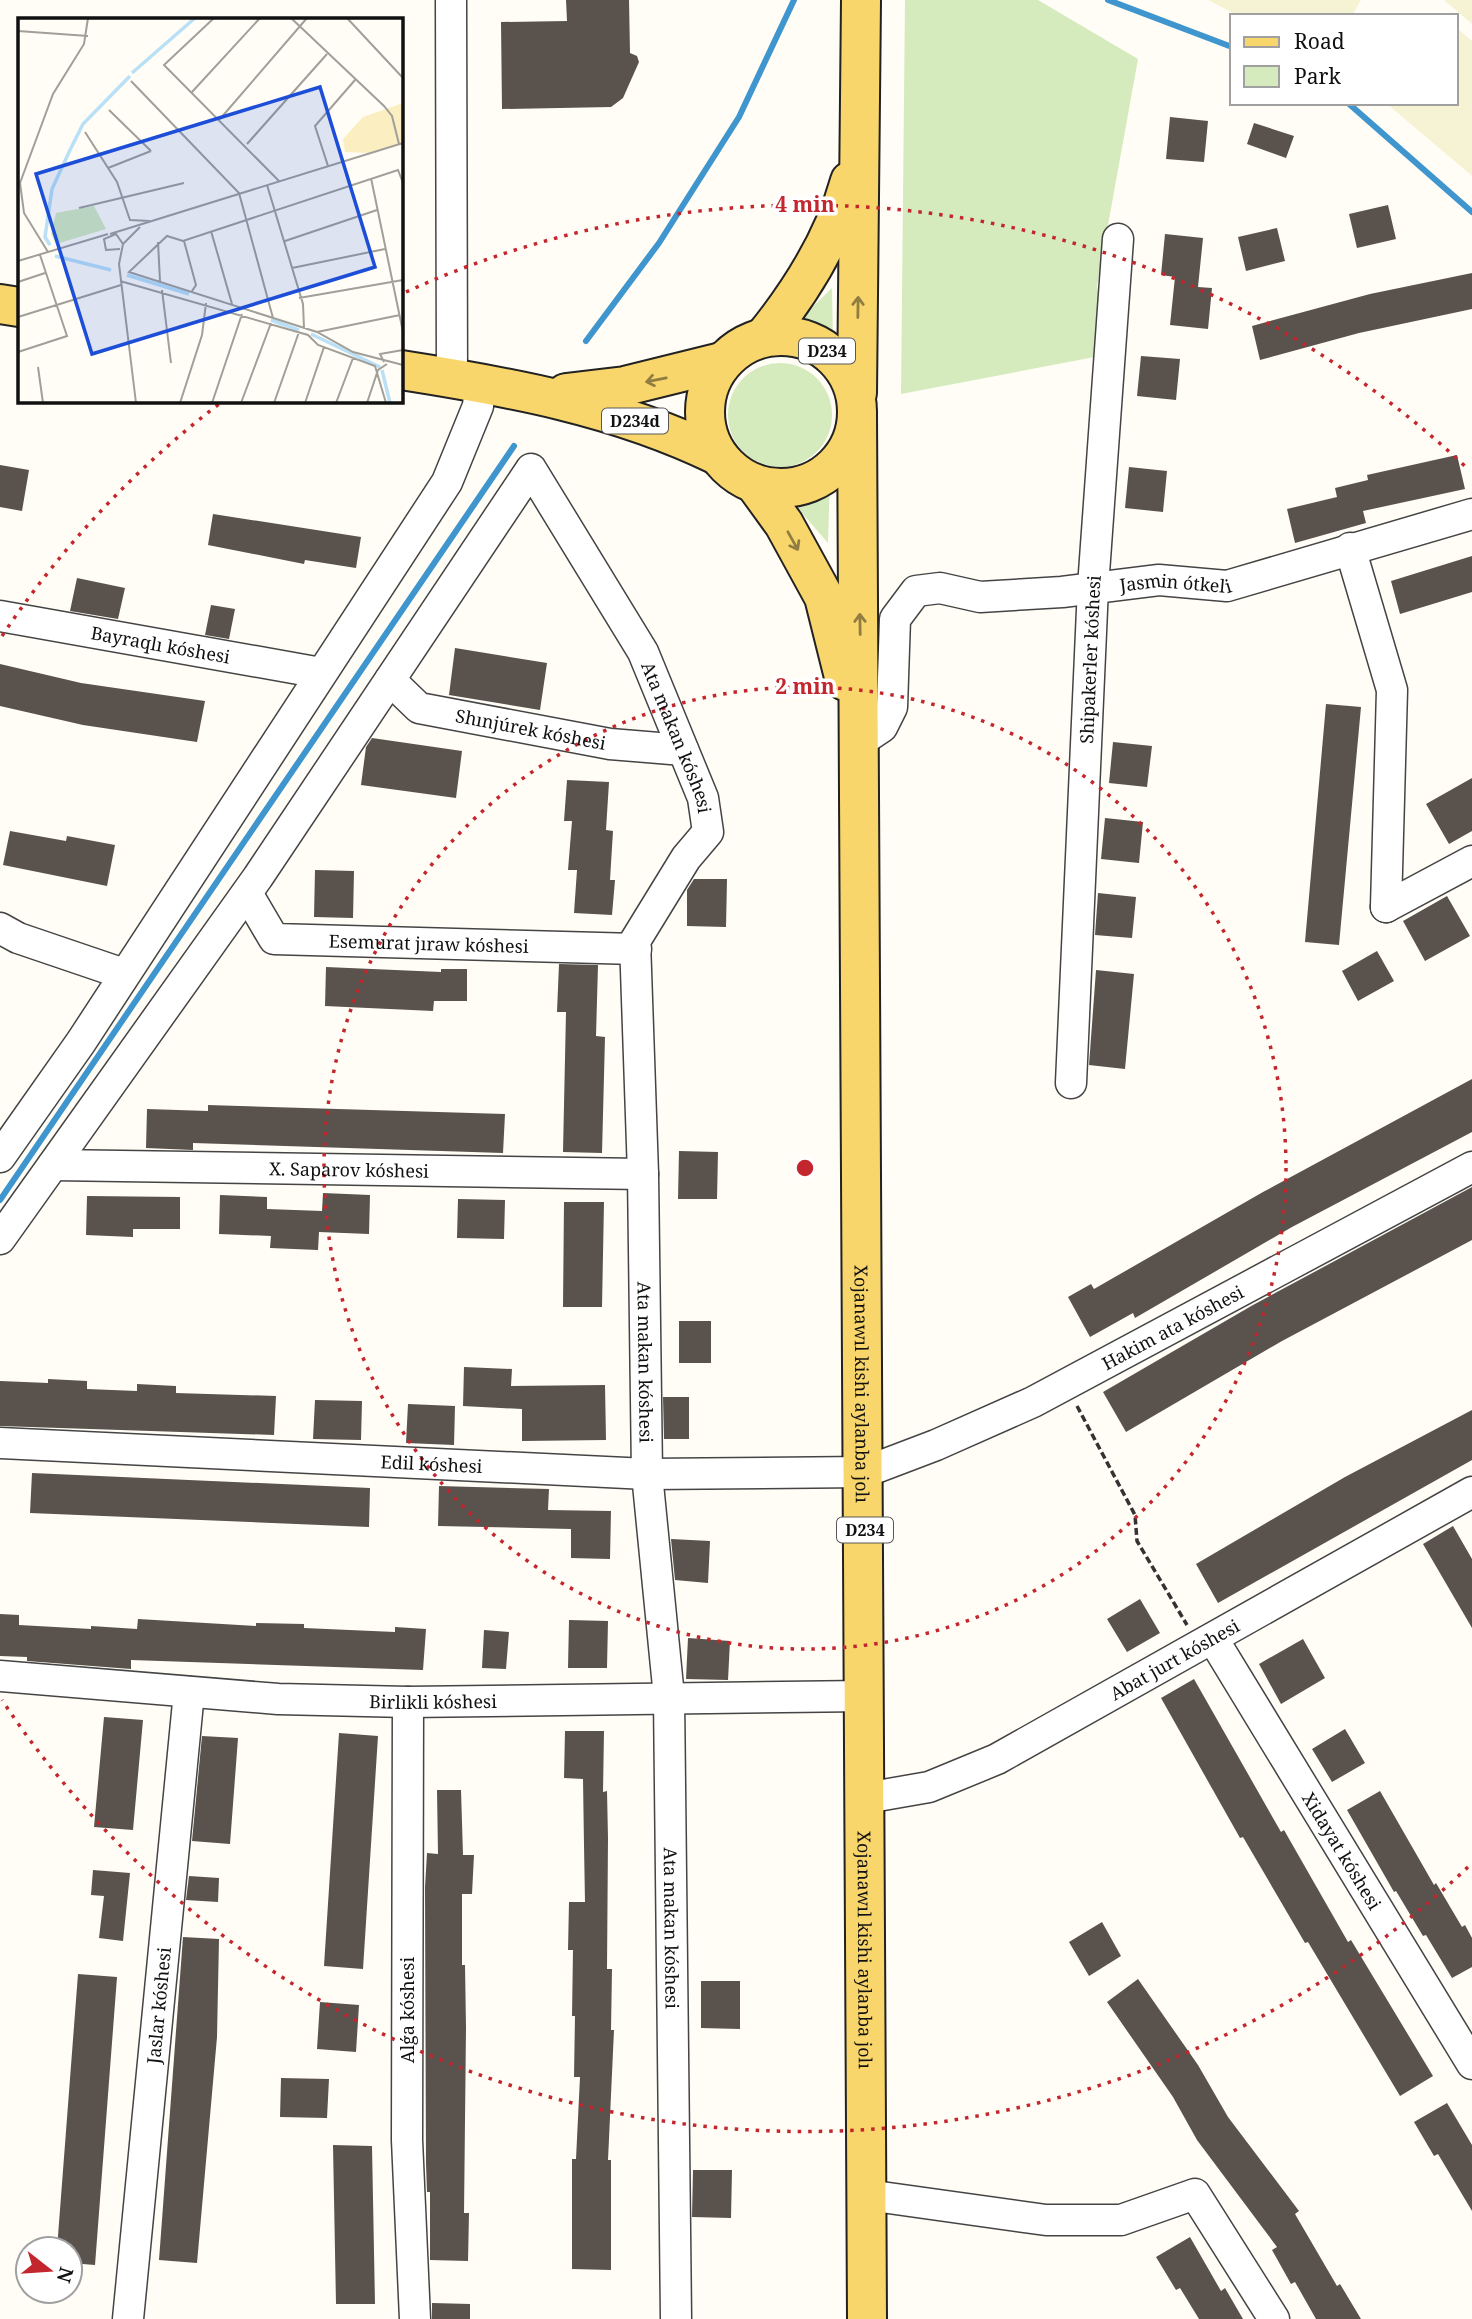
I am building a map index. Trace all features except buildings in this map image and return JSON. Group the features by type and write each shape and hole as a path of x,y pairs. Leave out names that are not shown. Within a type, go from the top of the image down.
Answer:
{"main road":[{"name":"Xojanawıl kishi aylanba jolı","path":"861,0 857,407 865,1472 867,2319"},
{"name":"Xojanawıl kishi aylanba jolı","path":"765,336 797,297 825,245 843,205 859,149"},
{"path":"0,304 18,307"},
{"name":"D234","path":"717,455 706,432 704,407 709,383 722,362 742,345 765,336 790,335 814,342 834,356 849,376 857,407 853,438 841,459 824,475 803,485 779,489 755,484"},
{"name":"D234d","path":"551,396 625,386 722,362"},
{"name":"D234d","path":"402,370 551,396 639,422 717,455"},
{"path":"717,455 734,473 755,484"},
{"name":"Xojanawıl kishi aylanba jolı","path":"755,484 784,524 824,597 861,741"}],"street":[{"path":"0,1157 81,1042 447,482 478,406 466,380 452,0"},
{"name":"Shipakerler kóshesi","path":"1072,1083 1093,587 1118,239"},
{"name":"Ata makan kóshesi","path":"390,680 531,469 643,652 702,798 708,832 679,870 635,941 643,1174 647,1474 669,1697 676,2319"},
{"name":"Jasmin ótkeli","path":"861,741 883,727 892,707 895,619 916,591 940,588 980,597 1062,592 1159,580 1227,586 1472,514"},
{"path":"1350,548 1392,690 1386,907 1472,860"},
{"name":"Bayraqlı kóshesi","path":"0,616 321,673"},
{"path":"0,1239 247,893 390,680"},
{"name":"Shınjúrek kóshesi","path":"390,680 419,708 610,744 683,750"},
{"name":"Esemurat jıraw kóshesi","path":"247,893 274,939 636,949"},
{"path":"0,928 18,937 124,974"},
{"name":"X. Saparov kóshesi","path":"53,1165 643,1174"},
{"name":"Hakim ata kóshesi","path":"865,1472 936,1446 1066,1385 1472,1167"},
{"name":"Edil kóshesi","path":"0,1443 647,1474 865,1472"},
{"name":"Abat jurt kóshesi","path":"866,1798 929,1787 997,1759 1469,1500"},
{"name":"Xidayat kóshesi","path":"1206,1642 1472,2064"},
{"name":"Birlikli kóshesi","path":"0,1676 278,1699 408,1702 865,1696"},
{"name":"Jaslar kóshesi","path":"128,2319 189,1692"},
{"name":"Alǵa kóshesi","path":"408,1702 407,2140 415,2319"},
{"path":"867,2195 1046,2220 1121,2220 1195,2194 1274,2319"}],"path":[{"path":"1066,1385 1135,1515 1137,1541 1206,1642"}],"shaded area":[{"path":"1208,0 1361,0 1353,14 1235,14"},
{"path":"1444,0 1472,0 1472,24"},
{"path":"1458,29 1472,41 1472,176 1388,105 1458,105"}],"green space":[{"path":"905,0 1038,0 1138,59 1097,286 1105,355 901,394"},
{"path":"832,288 833,344 816,330 795,324"},
{"path":"780,363 800,367 817,378 828,395 832,415 828,435 817,452 800,463 780,467 760,463 743,452 732,435 728,415 732,395 743,378 760,367"},
{"path":"830,475 828,543 788,497 809,492"}],"waterway":[{"path":"586,341 659,243 739,117 794,0"},
{"path":"1108,0 1230,46"},
{"path":"1350,105 1472,212"},
{"path":"0,1200 514,446"}]}
